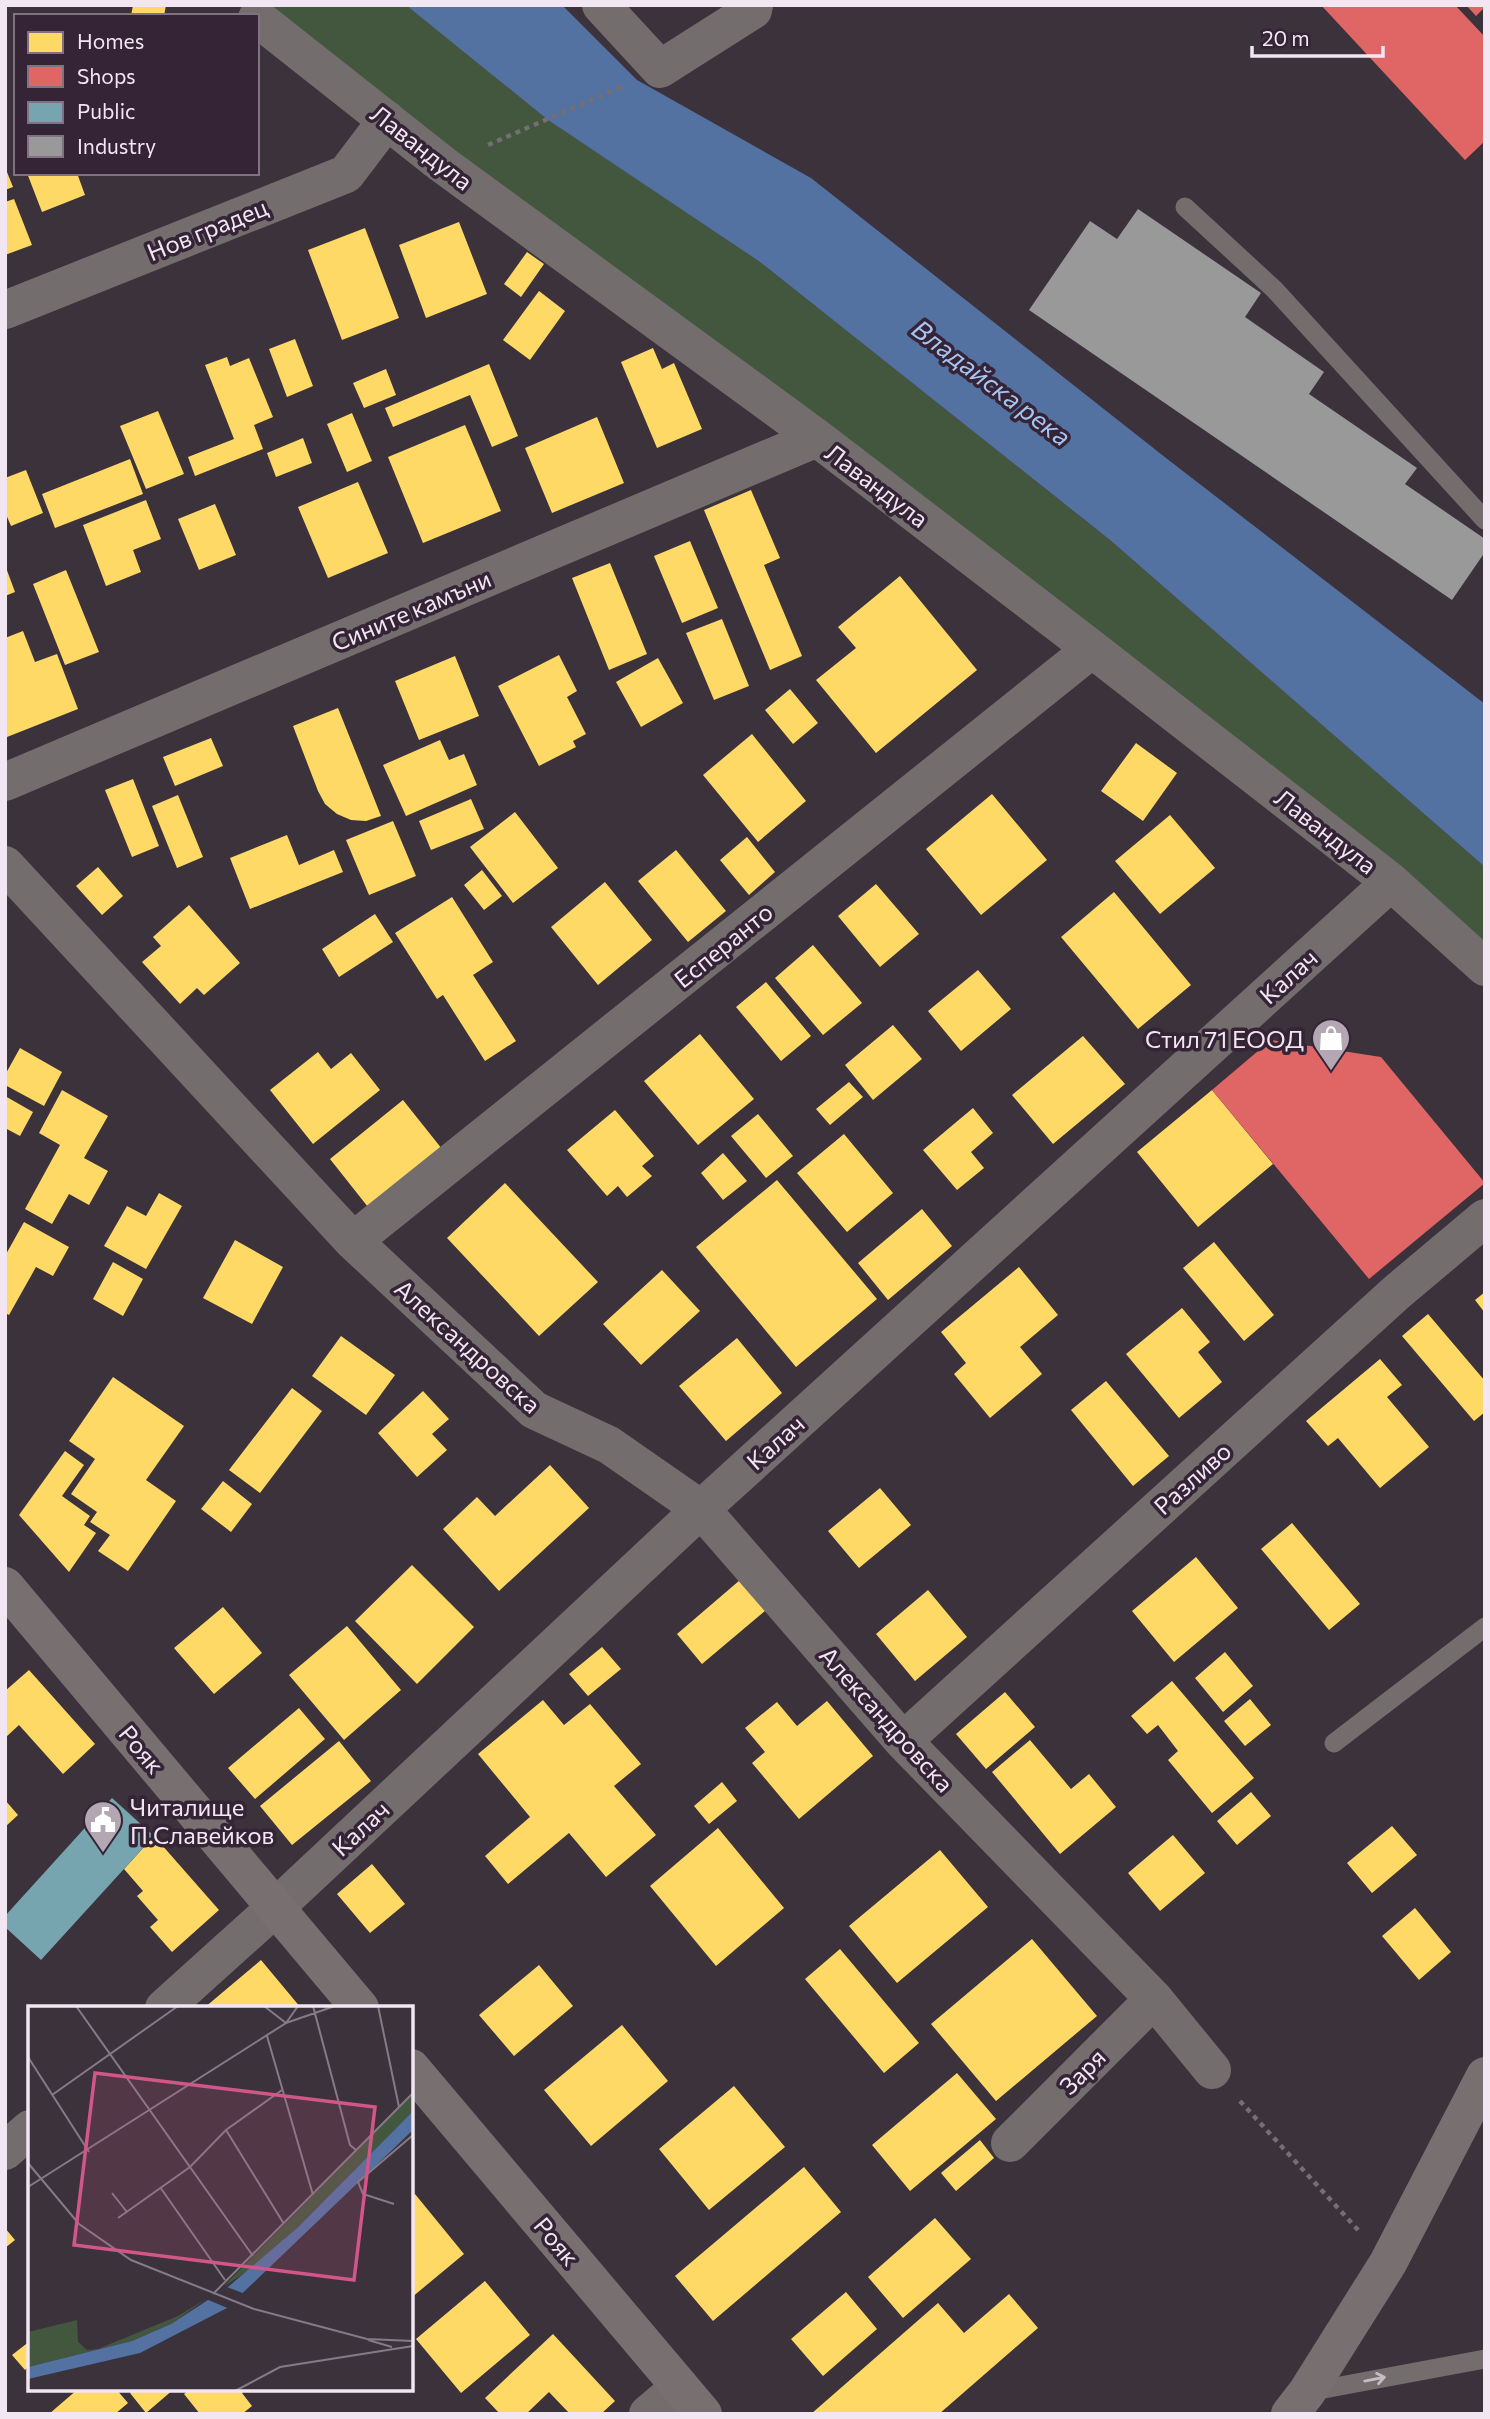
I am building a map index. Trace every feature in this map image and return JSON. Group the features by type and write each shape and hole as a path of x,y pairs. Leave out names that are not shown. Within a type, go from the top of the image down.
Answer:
{"street":[{"path":"601,5 660,69 753,10 754,5"},
{"name":"Лавандула","path":"259,19 442,164 817,438 1092,649 1391,882 1485,967"},
{"name":"Нов градец","path":"5,310 346,174 387,120"},
{"name":"Сините камъни","path":"5,782 817,438"},
{"name":"Есперанто","path":"353,1241 1092,649"},
{"name":"Александровска","path":"5,864 353,1241 534,1410 610,1445 701,1509 903,1741 1154,1999 1212,2070"},
{"name":"Калач","path":"166,2006 276,1907 701,1509 1391,882"},
{"name":"Разливо","path":"903,1741 1397,1292 1485,1218"},
{"name":"Рояк","path":"5,1586 358,2006"},
{"name":"Заря","path":"1010,2143 1154,1999"},
{"name":"Рояк","path":"413,2070 691,2400"},
{"path":"1299,2403 1388,2263 1485,2076"},
{"path":"5,2151 28,2131"},
{"path":"648,2414 691,2400"}],"lane":[{"path":"1185,207 1274,289 1485,520"},
{"path":"1334,1743 1485,1627"},
{"path":"1299,2403 1485,2359"}],"path":[{"path":"532,127 660,69"},
{"path":"1212,2070 1388,2263"}],"green space":[{"path":"241,5 408,5 548,120 760,262 1110,540 1485,867 1485,967 259,19 259,14 253,14"}],"water":[{"name":"Владайска река","path":"406,5 562,5 637,80 811,178 1166,458 1485,704 1485,867 1110,540 760,262 548,120"}],"building: Homes":[{"path":"133,5 166,5 164,14 131,14"},
{"path":"5,167 13,187 5,190"},
{"path":"28,175 78,175 85,195 42,212"},
{"path":"14,199 32,245 5,255 5,202"},
{"path":"459,222 487,294 426,318 399,245"},
{"path":"365,228 399,318 342,340 308,250"},
{"path":"527,252 544,264 521,297 504,284"},
{"path":"539,291 565,311 530,360 503,340"},
{"path":"295,339 313,386 287,397 269,349"},
{"path":"653,348 662,369 674,363 702,429 657,448 621,362"},
{"path":"227,357 230,366 249,358 273,417 254,425 263,449 195,476 188,457 234,439 205,365"},
{"path":"489,364 518,436 492,447 470,395 393,427 385,408"},
{"path":"386,369 396,395 364,408 353,383"},
{"path":"158,411 184,474 146,489 120,426"},
{"path":"352,413 372,461 347,472 327,424"},
{"path":"597,417 624,483 552,513 525,448"},
{"path":"465,425 501,511 423,543 388,457"},
{"path":"303,438 312,463 276,477 267,453"},
{"path":"130,459 143,494 55,528 42,494"},
{"path":"26,470 43,513 11,526 5,512 5,478"},
{"path":"358,482 388,553 328,578 298,507"},
{"path":"751,490 780,558 764,565 802,656 770,670 704,510"},
{"path":"146,500 161,539 133,550 141,572 106,586 83,525"},
{"path":"215,504 236,555 199,570 178,519"},
{"path":"690,541 718,608 682,623 654,556"},
{"path":"610,563 647,654 609,670 572,578"},
{"path":"5,565 15,592 5,596"},
{"path":"66,570 99,652 65,665 33,584"},
{"path":"900,576 977,670 876,753 816,680 856,648 838,627"},
{"path":"722,619 749,686 714,700 686,633"},
{"path":"23,631 35,662 57,654 78,709 7,737 5,638"},
{"path":"559,655 577,691 567,697 586,734 573,741 576,747 539,766 498,686"},
{"path":"455,656 479,716 419,740 395,681"},
{"path":"658,658 683,703 641,727 616,682"},
{"path":"790,689 818,723 793,744 765,710"},
{"path":"338,708 381,816 366,821 351,820 337,814 325,804 293,726"},
{"path":"752,734 806,801 758,842 703,775"},
{"path":"211,738 223,766 175,786 163,757"},
{"path":"440,740 449,760 464,754 477,785 406,816 383,765"},
{"path":"1136,743 1177,773 1143,821 1101,791"},
{"path":"133,779 159,846 132,857 105,790"},
{"path":"992,794 1047,860 981,915 926,849"},
{"path":"178,795 203,857 177,868 152,806"},
{"path":"471,799 484,829 431,850 419,821"},
{"path":"515,812 558,868 513,903 470,847"},
{"path":"1170,815 1215,868 1160,914 1115,861"},
{"path":"393,821 416,876 369,895 346,840"},
{"path":"287,835 299,865 334,850 343,872 250,909 230,858"},
{"path":"747,837 775,872 749,895 720,860"},
{"path":"676,850 726,911 688,942 638,881"},
{"path":"98,867 123,896 102,915 76,886"},
{"path":"482,870 502,896 484,910 464,885"},
{"path":"605,882 652,940 598,985 551,927"},
{"path":"876,884 919,934 880,967 838,916"},
{"path":"1114,892 1191,985 1138,1029 1061,937"},
{"path":"452,897 493,962 473,975 516,1041 485,1061 443,995 437,999 395,933"},
{"path":"189,905 240,963 204,995 197,988 180,1004 142,962 161,946 153,937"},
{"path":"375,914 393,942 339,977 322,949"},
{"path":"813,945 862,1003 823,1035 775,978"},
{"path":"978,970 1011,1009 961,1051 928,1011"},
{"path":"766,982 811,1036 781,1061 736,1007"},
{"path":"893,1025 922,1059 873,1100 845,1065"},
{"path":"700,1034 754,1099 698,1145 644,1081"},
{"path":"1083,1036 1125,1084 1053,1144 1012,1095"},
{"path":"20,1048 62,1072 44,1106 5,1085 5,1075"},
{"path":"318,1052 331,1069 351,1053 380,1090 313,1144 270,1090"},
{"path":"849,1082 863,1097 830,1125 816,1109"},
{"path":"62,1090 108,1116 84,1158 108,1171 89,1205 69,1194 52,1224 25,1209 60,1145 39,1133"},
{"path":"1212,1090 1273,1164 1198,1227 1137,1152"},
{"path":"5,1096 33,1112 20,1136 5,1128"},
{"path":"403,1100 442,1149 368,1207 330,1159"},
{"path":"973,1108 993,1133 971,1152 984,1168 957,1190 923,1150"},
{"path":"615,1110 654,1156 642,1166 652,1176 627,1197 618,1186 607,1196 567,1150"},
{"path":"758,1114 793,1156 766,1178 731,1136"},
{"path":"844,1134 893,1193 847,1232 797,1173"},
{"path":"723,1153 747,1181 723,1200 701,1173"},
{"path":"777,1180 877,1299 796,1367 696,1247"},
{"path":"505,1183 598,1282 539,1336 447,1238"},
{"path":"159,1193 182,1206 146,1269 104,1246 127,1206 146,1216"},
{"path":"922,1209 952,1246 888,1300 858,1263"},
{"path":"24,1222 69,1247 53,1276 36,1267 9,1315 5,1313 5,1256"},
{"path":"235,1240 283,1267 252,1324 203,1298"},
{"path":"1214,1242 1274,1315 1244,1341 1183,1268"},
{"path":"113,1262 143,1279 123,1316 93,1299"},
{"path":"1019,1267 1058,1315 1020,1347 1042,1374 990,1418 954,1374 966,1363 941,1332"},
{"path":"662,1270 700,1311 641,1365 603,1324"},
{"path":"1485,1292 1485,1313 1475,1300"},
{"path":"1182,1308 1210,1342 1198,1352 1222,1382 1179,1418 1126,1354"},
{"path":"1428,1314 1485,1381 1485,1412 1474,1421 1402,1336"},
{"path":"341,1336 395,1375 366,1415 312,1376"},
{"path":"737,1338 782,1393 726,1441 679,1386"},
{"path":"1380,1359 1402,1385 1387,1397 1429,1447 1380,1488 1338,1438 1328,1446 1306,1421"},
{"path":"113,1377 184,1426 146,1480 176,1501 128,1571 98,1551 110,1535 90,1522 97,1512 71,1494 95,1459 69,1441"},
{"path":"1106,1381 1169,1456 1133,1486 1071,1410"},
{"path":"292,1388 322,1411 260,1493 229,1470"},
{"path":"423,1391 449,1419 432,1434 447,1450 417,1477 378,1433"},
{"path":"65,1451 84,1465 62,1496 90,1516 84,1525 96,1533 69,1572 19,1515"},
{"path":"550,1465 589,1508 499,1591 443,1529 477,1497 495,1516"},
{"path":"223,1481 252,1504 231,1532 201,1509"},
{"path":"880,1488 911,1525 859,1568 828,1531"},
{"path":"1292,1523 1360,1604 1329,1630 1261,1549"},
{"path":"1196,1557 1238,1608 1174,1662 1132,1611"},
{"path":"412,1565 474,1627 417,1684 355,1621"},
{"path":"740,1580 766,1610 702,1664 677,1634"},
{"path":"928,1590 967,1637 915,1681 876,1634"},
{"path":"223,1607 262,1653 214,1694 174,1648"},
{"path":"347,1626 401,1690 344,1740 289,1675"},
{"path":"602,1647 621,1669 588,1696 569,1674"},
{"path":"1225,1652 1253,1686 1223,1712 1195,1678"},
{"path":"29,1670 95,1744 63,1774 19,1725 5,1738 5,1691"},
{"path":"1172,1681 1254,1778 1212,1813 1168,1760 1178,1751 1158,1725 1147,1734 1131,1716"},
{"path":"1005,1692 1035,1727 986,1769 956,1734"},
{"path":"1250,1699 1271,1725 1245,1746 1224,1721"},
{"path":"543,1700 564,1725 590,1704 641,1764 614,1786 656,1835 606,1877 569,1833 508,1884 485,1856 530,1817 478,1754"},
{"path":"827,1701 873,1756 799,1819 752,1763 765,1752 745,1728 777,1702 797,1726"},
{"path":"299,1708 325,1739 255,1799 228,1768"},
{"path":"1030,1740 1071,1789 1089,1774 1116,1807 1060,1854 992,1772"},
{"path":"339,1741 371,1781 292,1845 260,1806"},
{"path":"722,1782 737,1801 709,1824 694,1806"},
{"path":"1251,1792 1271,1816 1237,1845 1217,1821"},
{"path":"5,1800 18,1815 5,1827"},
{"path":"1392,1826 1417,1855 1372,1893 1347,1863"},
{"path":"718,1828 784,1908 716,1966 650,1886"},
{"path":"1173,1835 1205,1873 1160,1911 1128,1873"},
{"path":"154,1836 219,1910 172,1952 150,1927 158,1920 137,1896 143,1891 124,1869"},
{"path":"940,1850 988,1907 897,1983 849,1926"},
{"path":"372,1864 405,1904 370,1933 337,1894"},
{"path":"1415,1908 1451,1952 1419,1980 1382,1936"},
{"path":"1032,1939 1097,2016 996,2101 931,2024"},
{"path":"840,1949 919,2043 884,2073 805,1979"},
{"path":"261,1960 299,2006 206,2006"},
{"path":"539,1965 573,2006 514,2056 479,2015"},
{"path":"622,2025 668,2081 591,2146 544,2090"},
{"path":"957,2073 996,2119 910,2191 872,2145"},
{"path":"734,2086 785,2147 709,2210 659,2149"},
{"path":"980,2140 994,2158 956,2191 941,2173"},
{"path":"804,2167 841,2212 713,2321 675,2276"},
{"path":"415,2194 464,2254 413,2296"},
{"path":"935,2218 971,2259 903,2318 868,2277"},
{"path":"5,2228 15,2240 5,2248"},
{"path":"485,2281 530,2335 461,2393 416,2339"},
{"path":"846,2292 877,2329 823,2376 791,2339"},
{"path":"1009,2294 1038,2328 939,2414 811,2414 938,2303 964,2333"},
{"path":"553,2334 615,2401 601,2414 570,2414 549,2392 526,2414 500,2414 485,2398"},
{"path":"28,2343 28,2367 25,2370 12,2355"},
{"path":"76,2391 118,2391 128,2403 115,2414 49,2414"},
{"path":"132,2391 172,2391 146,2413 130,2393"},
{"path":"188,2391 244,2391 242,2393 252,2406 242,2414 200,2414 184,2394"}],"building: Shops":[{"path":"1321,5 1455,5 1485,37 1485,141 1465,160"},
{"path":"1466,5 1485,5 1485,7 1476,16"},
{"path":"1271,1040 1381,1057 1485,1183 1369,1279 1212,1090"}],"building: Public":[{"path":"112,1798 154,1836 41,1960 5,1927 5,1916"}],"building: Industry":[{"path":"1138,209 1261,293 1245,317 1324,372 1309,394 1417,468 1405,484 1485,539 1485,552 1452,600 1029,310 1090,221 1117,239"}],"place":[{"name":"Стил 71 ЕООД","path":"1331,1072"},
{"name":"Читалище П.Славейков","path":"103,1854"}]}
